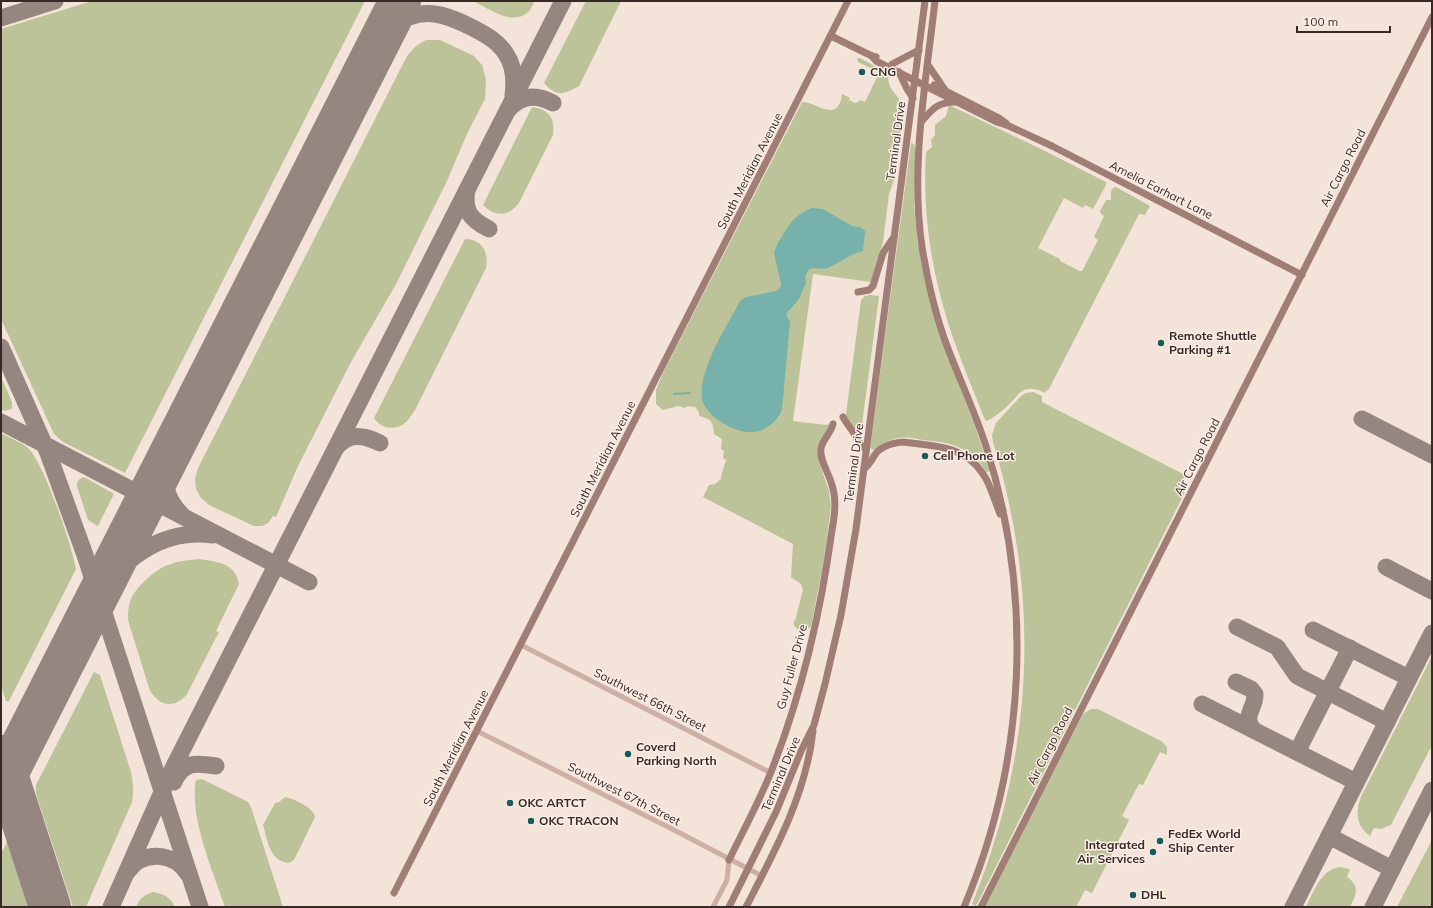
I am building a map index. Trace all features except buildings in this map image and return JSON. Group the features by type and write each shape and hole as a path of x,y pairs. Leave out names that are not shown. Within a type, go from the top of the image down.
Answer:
{"street":[{"name":"South Meridian Avenue","path":"394,893 848,1"},
{"name":"Terminal Drive","path":"729,907 749,870 814,725 841,615 852,556 864,470 926,1"},
{"name":"Terminal Drive","path":"935,1 922,121 918,201 920,228 927,273 944,337 986,445 1008,533 1017,610 1018,655 1013,726 1008,760 996,812 979,870 964,907"},
{"name":"Air Cargo Road","path":"980,907 1432,17"},
{"name":"Amelia Earhart Lane","path":"831,36 872,56 879,57 957,102 1059,150 1302,275"},
{"path":"892,64 919,50"},
{"name":"Amelia Earhart Lane","path":"872,56 876,61 916,78"},
{"path":"928,65 945,90"},
{"path":"899,72 913,98"},
{"name":"Amelia Earhart Lane","path":"926,83 945,90 999,118 1009,126"},
{"path":"922,121 935,106 944,103 957,102"},
{"path":"858,292 869,290 873,286 883,253 895,235"},
{"path":"843,417 854,433 858,443 866,450"},
{"name":"Guy Fuller Drive","path":"713,907 727,880 729,860 771,773 794,705 808,655 826,576 835,508 831,482 821,453 821,447 832,429 833,424"},
{"path":"864,470 871,464 873,457 877,452 888,445 895,443 903,442 950,448 966,456 976,464 984,475 1008,533"},
{"name":"Southwest 66th Street","path":"521,645 771,773"},
{"path":"746,907 779,842 797,798 811,752 814,725"},
{"name":"Southwest 67th Street","path":"477,731 762,876"}],"green space":[{"path":"92,1 365,1 125,473 63,442 54,434 1,319 1,29"},
{"path":"473,1 534,1 529,11 522,16 515,18 500,15"},
{"path":"586,1 621,1 579,86 565,93 557,93 544,83"},
{"path":"426,40 440,40 474,56 482,65 486,79 485,99 467,134 446,183 395,286 351,362 298,466 276,517 273,516 268,523 262,526 254,526 209,505 201,498 196,489 195,479 198,468 407,56 416,46"},
{"path":"857,58 860,58 889,74 889,84 899,99 896,107 899,115 897,122 901,127 894,180 889,194 883,242 871,282 813,274 793,421 826,425 830,424 830,427 818,445 817,451 829,491 831,506 824,561 811,626 805,631 796,628 794,625 794,620 795,621 803,590 801,584 791,577 793,544 703,497 709,485 715,484 721,479 726,460 723,458 724,451 721,449 722,439 714,434 711,421 699,416 699,412 695,407 688,406 685,408 678,406 663,410 656,404 656,390 664,371 802,102 831,110 836,108 840,103 842,94 850,98 849,100 855,103 860,100 865,102 878,75 874,70 858,62"},
{"path":"949,105 1106,182 1106,185 1093,209 1085,205 1083,208 1064,198 1038,248 1060,259 1060,261 1082,271 1098,240 1094,237 1104,216 1100,211 1106,200 1111,200 1111,191 1113,188 1116,187 1150,206 1145,215 1139,214 1049,389 1045,393 1031,389 1021,392 1003,410 987,421 985,420 964,367 945,313 934,268 927,222 925,175 926,152 932,147 931,140 935,135 935,125 946,116"},
{"path":"532,107 543,110 550,115 553,124 553,135 519,203 515,208 506,213 501,214 492,212 483,205"},
{"path":"911,143 914,144 916,150 914,205 917,239 924,275 936,323 975,426 990,471 986,472 974,456 967,451 959,447 943,443 902,437 889,441 874,450 870,448"},
{"path":"465,239 476,241 483,248 487,262 486,268 415,410 408,420 401,426 393,428 384,427 374,418"},
{"path":"865,296 879,296 861,432 857,434 846,418 846,414 861,300"},
{"path":"1,377 12,402 12,409 5,411 1,410"},
{"path":"1033,392 1042,396 1042,402 1185,475 1180,486 1183,489 1184,494 976,906 972,904 993,847 1008,790 1019,733 1024,675 1024,617 1019,559 1008,500 992,435 996,423 1021,396 1026,393"},
{"path":"1,433 28,448 42,470 69,542 76,569 9,701 6,701 1,685"},
{"path":"82,477 114,494 98,526 88,520 77,486 77,482"},
{"path":"199,559 219,562 229,567 234,571 239,584 216,631 219,632 187,694 177,702 166,704 156,699 149,688 128,620 129,604 137,589 158,570 163,567 187,560"},
{"path":"1432,656 1432,745 1391,825 1381,829 1374,828 1370,836 1365,832 1359,823 1358,808 1361,797"},
{"path":"94,672 100,675 131,772 133,794 132,802 86,907 73,907 36,794 36,785"},
{"path":"1091,709 1098,709 1161,741 1167,747 1167,755 1160,752 1143,785 1139,784 1122,816 1129,820 1092,893 1085,890 1076,907 984,907 1083,714"},
{"path":"202,779 248,802 251,807 283,907 225,907 203,844 199,827 195,795 196,780"},
{"path":"285,797 298,801 307,807 311,810 315,817 295,858 289,863 279,860 272,852 267,841 263,825 275,803 279,802"},
{"path":"1432,840 1432,907 1397,907"},
{"path":"7,842 28,907 1,907 1,854"},
{"path":"1339,867 1350,869 1347,877 1356,887 1356,894 1350,907 1306,907 1322,877 1332,869"},
{"path":"153,892 166,896 175,907 136,907 143,897"}],"water":[{"path":"812,208 823,209 852,226 860,227 865,231 863,251 854,254 828,268 809,269 805,277 806,283 799,299 786,314 790,322 782,409 778,418 771,425 762,430 746,432 738,430 722,423 709,412 704,405 702,399 702,387 704,375 721,335 740,301 746,297 776,291 780,288 781,284 774,253 776,247 794,219"}],"waterway":[{"path":"674,394 690,393"}],"taxiway":[{"path":"1,18 55,1"},
{"path":"111,907 171,772 563,1"},
{"path":"369,62 390,30 402,21 418,14 442,15 473,28 487,36 503,49 512,68 514,79 513,95"},
{"path":"508,110 518,101 535,97 553,103"},
{"path":"467,190 467,209 477,222 489,229"},
{"path":"1,347 48,453 85,555 200,907"},
{"path":"1362,419 1432,455"},
{"path":"1,422 309,582"},
{"path":"336,448 346,439 356,436 368,438 380,443"},
{"path":"171,452 166,477 167,492 170,500 182,515"},
{"path":"94,603 104,587 116,573 144,550 159,542 176,537 194,534 213,535"},
{"path":"1386,567 1432,591"},
{"path":"1237,627 1277,647 1297,676 1387,722"},
{"path":"1313,630 1409,678"},
{"path":"1293,907 1432,633"},
{"path":"1297,752 1350,648"},
{"path":"1236,682 1251,689 1255,694 1254,703 1249,715 1250,724 1253,729"},
{"path":"1202,704 1356,782"},
{"path":"174,782 182,770 191,765 202,764 216,766"},
{"path":"1373,907 1432,790"},
{"path":"1329,836 1392,869"},
{"path":"128,871 134,864 150,857 158,856 175,861 188,874"}],"runway":[{"path":"1,786 400,1"},
{"path":"1,756 50,907"}],"place":[{"name":"CNG","path":"862,72"},
{"name":"Remote Shuttle Parking #1","path":"1161,343"},
{"name":"Cell Phone Lot","path":"925,456"},
{"name":"Coverd Parking North","path":"628,754"},
{"name":"OKC ARTCT","path":"510,803"},
{"name":"OKC TRACON","path":"531,821"},
{"name":"FedEx World Ship Center","path":"1160,841"},
{"name":"Integrated Air Services","path":"1153,852"},
{"name":"DHL","path":"1133,895"}]}
